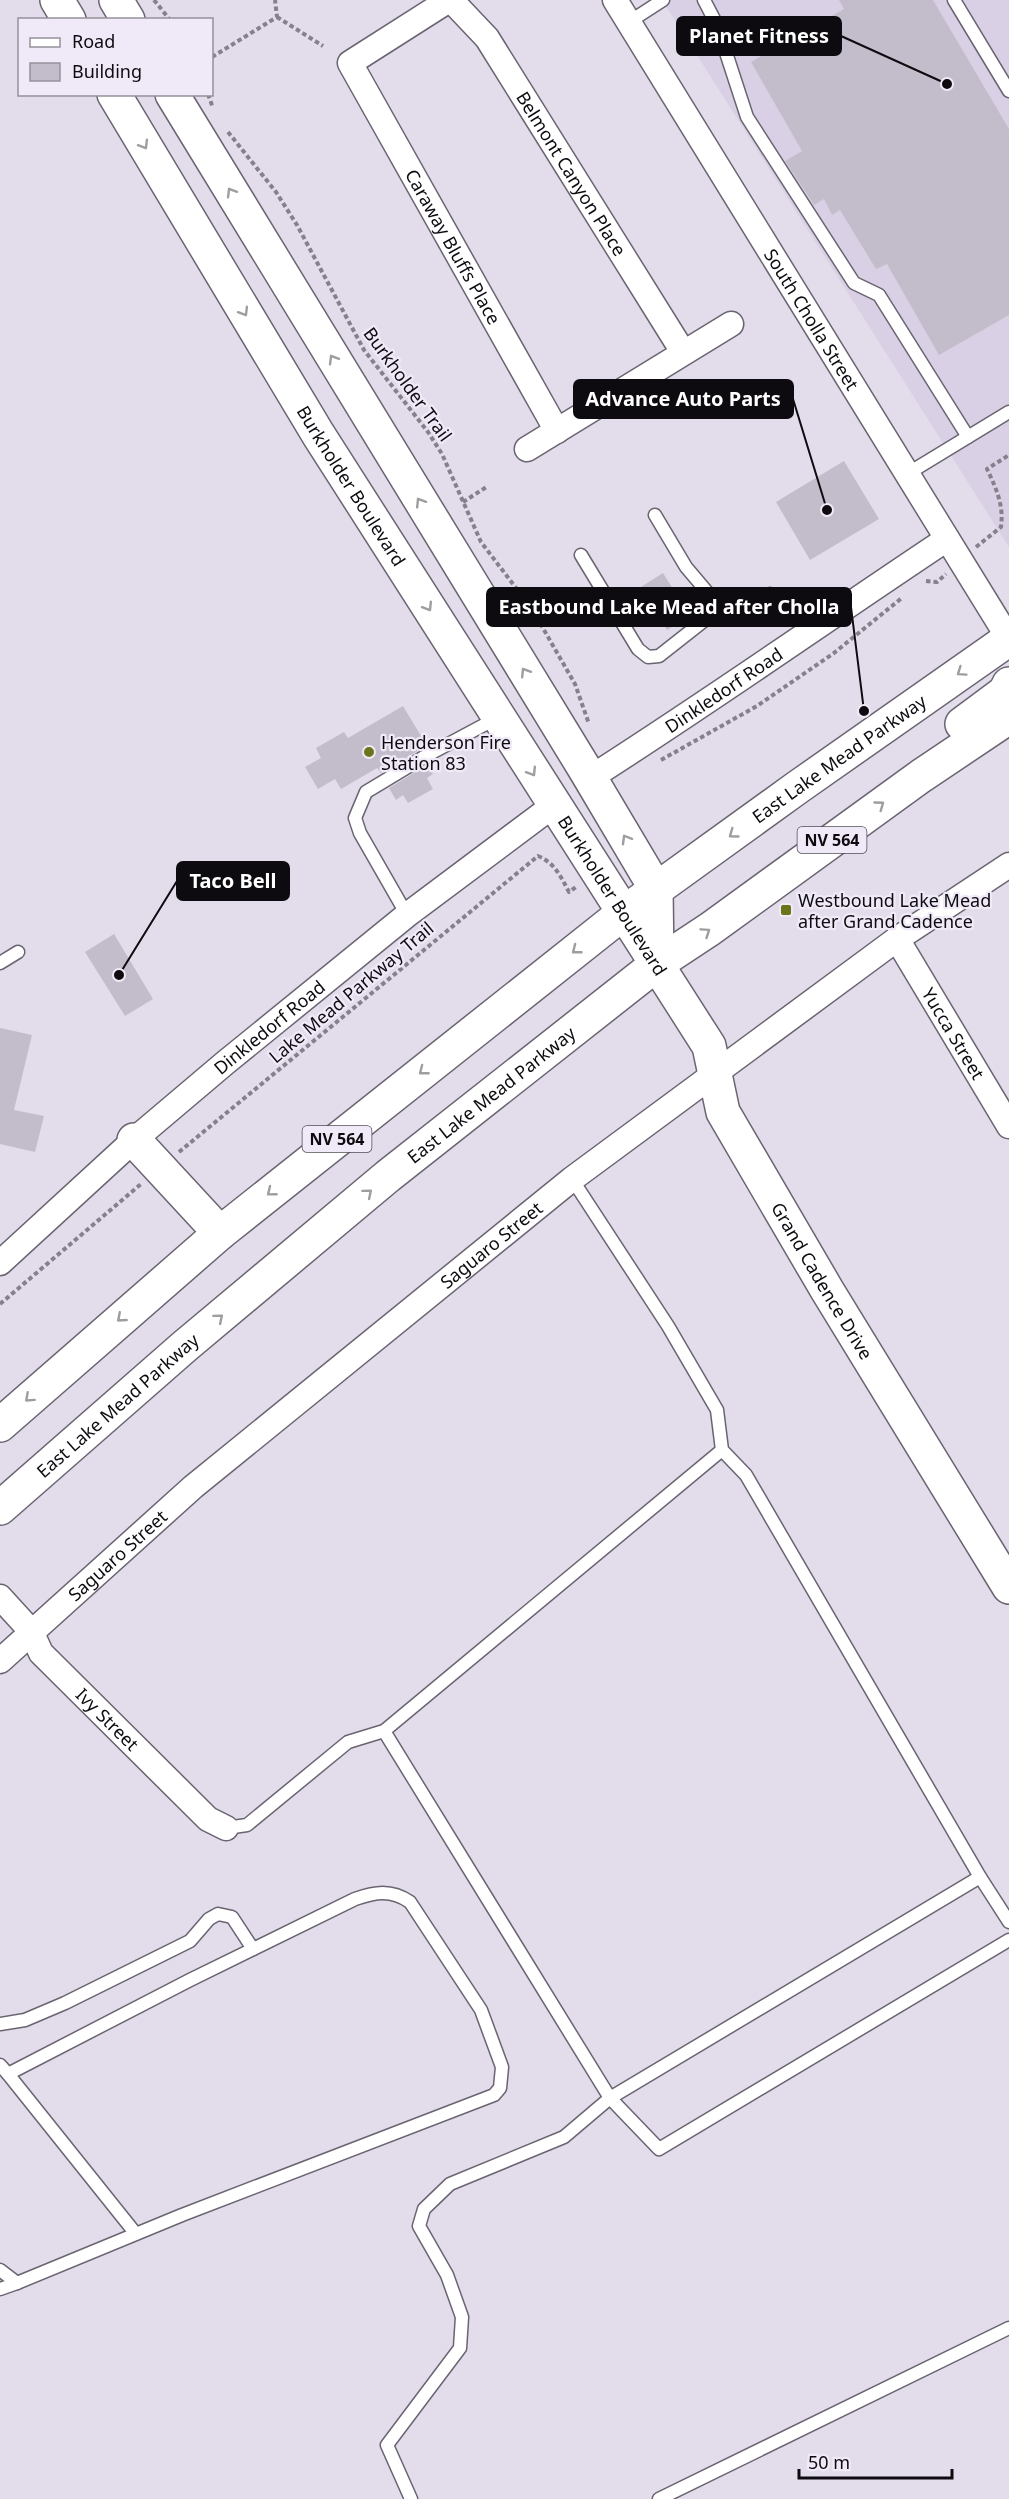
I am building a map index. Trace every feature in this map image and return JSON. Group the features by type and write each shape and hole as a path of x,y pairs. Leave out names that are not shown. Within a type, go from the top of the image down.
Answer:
{"main road":[{"path":"57,0 68,18"},
{"path":"116,0 127,18"},
{"name":"Burkholder Boulevard","path":"115,96 318,434 622,914 657,964"},
{"name":"Burkholder Boulevard","path":"173,96 656,890 657,964"},
{"path":"318,434 364,409"},
{"path":"410,579 451,552"},
{"name":"East Lake Mead Parkway","path":"0,1425 220,1233 622,914 1009,639"},
{"path":"921,776 938,741 1005,692 1009,684"},
{"name":"East Lake Mead Parkway","path":"0,1508 185,1346 388,1176 657,964 711,929 921,776 1009,717"},
{"name":"Grand Cadence Drive","path":"657,964 709,1046 723,1112 827,1290 1009,1587"},
{"path":"134,1140 220,1233"}],"street":[{"name":"Caraway Bluffs Place","path":"450,0 350,63 557,431"},
{"name":"Belmont Canyon Place","path":"450,0 487,38 683,352"},
{"name":"South Cholla Street","path":"615,0 1009,639"},
{"path":"527,449 731,324"},
{"name":"Dinkledorf Road","path":"590,778 693,712 794,641 947,539"},
{"name":"Dinkledorf Road","path":"0,1263 134,1140 225,1063 407,915 554,806"},
{"name":"Saguaro Street","path":"0,1661 194,1486 572,1179 897,939 1009,865"},
{"name":"Yucca Street","path":"897,939 1009,1126"},
{"name":"Ivy Street","path":"0,1597 31,1631 41,1653 151,1765 208,1819 226,1828"}],"lane":[{"path":"629,22 663,0"},
{"path":"704,0 717,25 747,117 854,283 879,295 968,437"},
{"path":"954,0 1009,91"},
{"path":"907,474 1009,412"},
{"path":"655,515 686,567 724,612"},
{"path":"580,555 638,649 648,657 659,656 706,619 770,594"},
{"path":"407,915 360,833 355,818 366,792 424,757 498,718"},
{"path":"0,963 18,952"},
{"path":"572,1179 668,1326 717,1410 723,1450 746,1475 980,1877 1009,1922"},
{"path":"226,1828 247,1825 348,1742 384,1731 723,1450"},
{"path":"384,1731 610,2098 658,2150 1009,1940"},
{"path":"411,2499 387,2445 460,2348 462,2317 447,2275 419,2226 424,2209 450,2184 564,2137 610,2098 980,1877"},
{"path":"0,2289 494,2095 500,2088 502,2067 481,2010 416,1910 402,1897 392,1893 368,1894 4,2070 136,2234"},
{"path":"0,2024 25,2020 65,2003 190,1941 209,1919 218,1914 232,1917 253,1949"},
{"path":"0,2270 16,2283"},
{"path":"659,2499 1009,2328"}],"path":[{"path":"154,0 168,18"},
{"path":"275,0 277,17"},
{"path":"277,17 323,46"},
{"path":"213,56 277,17"},
{"path":"209,96 216,114"},
{"name":"Burkholder Trail","path":"223,124 276,192 297,225 364,350 428,432 442,454 481,542 532,609 575,684 590,727"},
{"path":"463,502 488,486"},
{"name":"Lake Mead Parkway Trail","path":"182,1149 538,855 548,860 554,867 569,892"},
{"path":"0,1304 144,1181"}],"shaded area":[{"path":"662,0 1009,0 1009,547"}],"building":[{"path":"839,0 933,0 1009,129 1009,315 939,355 887,264 876,269 840,210 832,215 824,199 814,205 785,161 802,151 751,62 844,9"},
{"path":"844,461 879,519 810,560 776,502"},
{"path":"663,573 690,616 667,630 641,587"},
{"name":"Henderson Fire Station 83","path":"403,706 424,741 416,746 419,750 381,773 377,768 341,789 335,779 318,789 305,767 321,758 316,748 344,732 348,738"},
{"path":"427,765 433,774 427,778 433,789 408,803 403,795 396,800 389,788"},
{"path":"114,934 153,999 125,1016 85,952"},
{"path":"0,1028 32,1035 14,1110 44,1116 35,1152 0,1144"}],"place":[{"name":"Planet Fitness","path":"947,84"},
{"name":"Advance Auto Parts","path":"827,510"},
{"name":"Eastbound Lake Mead after Cholla","path":"864,711"},
{"name":"Henderson Fire Station 83","path":"369,752"},
{"name":"Westbound Lake Mead after Grand Cadence","path":"786,910"},
{"name":"Taco Bell","path":"119,975"}]}
